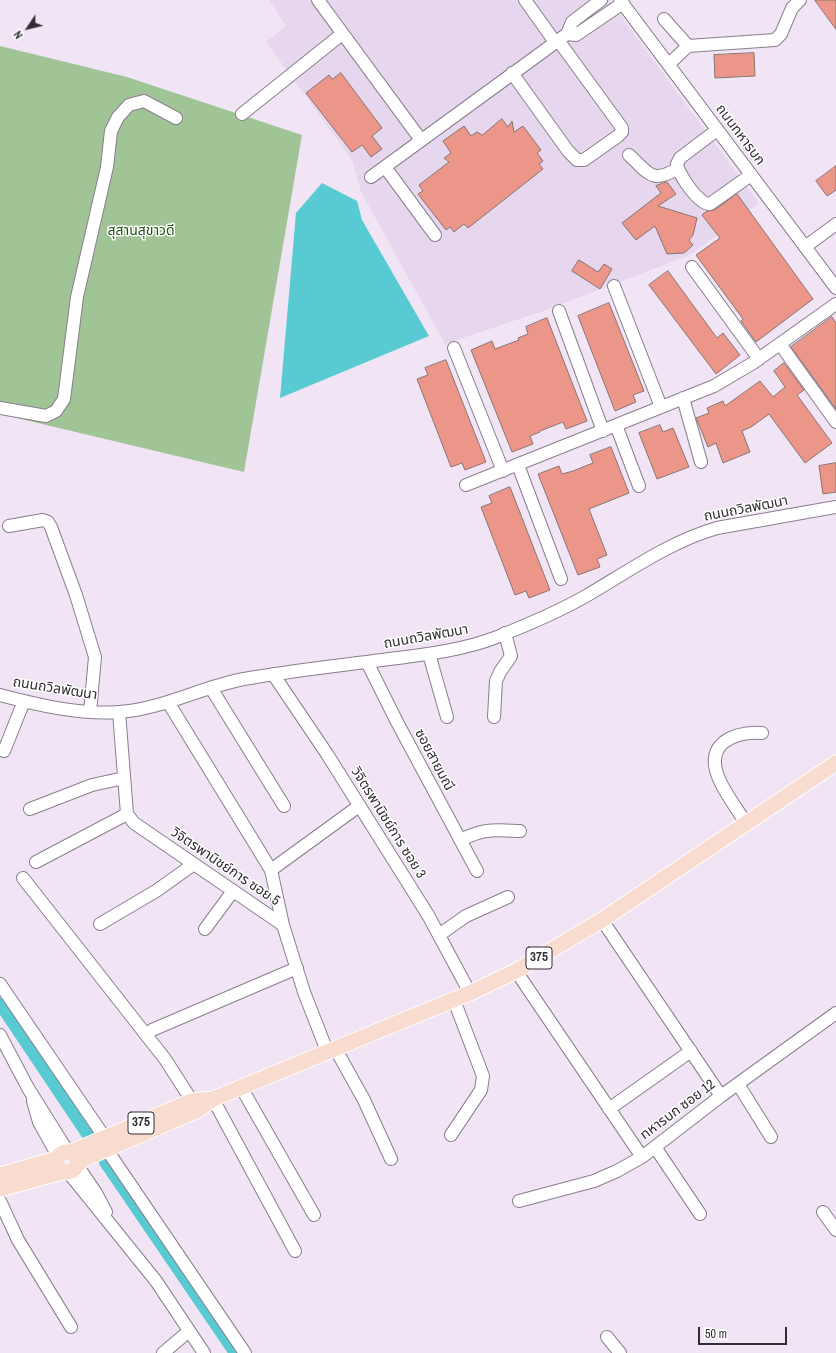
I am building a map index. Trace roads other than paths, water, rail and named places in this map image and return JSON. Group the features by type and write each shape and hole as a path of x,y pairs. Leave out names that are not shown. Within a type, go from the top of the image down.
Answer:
{"main road":[{"name":"375","path":"0,1189 106,1144 198,1110 213,1099 331,1049 454,1000 516,971 602,920 836,763"},
{"name":"375","path":"106,1144 192,1101 213,1099"},
{"name":"375","path":"0,1175 66,1161"}],"street":[{"path":"318,0 421,140"},
{"path":"512,73 568,151 577,160 584,160 622,132 622,128 560,39 525,0"},
{"path":"370,177 560,39 572,22 601,0"},
{"path":"668,64 688,46 775,40 781,34 792,8 800,0"},
{"path":"560,39 576,35 621,2"},
{"name":"ถนนทหารบก","path":"621,2 836,288"},
{"path":"664,19 688,46"},
{"path":"242,114 342,34"},
{"path":"0,408 46,416 56,411 64,399 77,297 107,167 111,131 118,117 129,105 144,101 176,118"},
{"path":"717,130 680,158 677,164 677,169 699,200 706,204 717,200 751,175"},
{"path":"629,155 651,175 658,177 664,176 677,169"},
{"path":"385,167 435,235"},
{"path":"805,246 836,224"},
{"path":"692,267 759,359"},
{"path":"614,286 661,407"},
{"path":"466,485 714,386 759,359 836,304"},
{"path":"559,311 603,431"},
{"path":"780,344 836,422"},
{"path":"454,348 503,471"},
{"path":"683,398 701,462"},
{"path":"616,425 639,486"},
{"path":"518,465 561,579"},
{"name":"ถนนถวิลพัฒนา","path":"0,695 24,701 90,712 119,712 168,702 211,688 273,674 429,654 473,644 505,633 572,603 649,557 681,540 717,528 836,507"},
{"path":"9,526 43,520 48,522 51,527 76,595 95,657 90,712"},
{"path":"494,717 496,681 500,672 511,656 505,633"},
{"path":"429,654 447,716"},
{"name":"ซอยสายมณี","path":"367,662 397,722 477,871"},
{"name":"วิจิตรพานิชย์การ ซอย 3","path":"273,674 327,754 439,935 470,993"},
{"path":"211,688 284,806"},
{"path":"4,751 24,701"},
{"path":"168,702 271,870 283,925"},
{"path":"36,862 127,814 119,712"},
{"path":"746,823 720,783 715,771 715,753 718,747 738,735 762,733"},
{"path":"30,809 92,786 124,778"},
{"path":"271,870 358,806"},
{"name":"วิจิตรพานิชย์การ ซอย 5","path":"127,814 134,823 283,925 296,968 331,1049 364,1100 391,1159"},
{"path":"460,840 477,832 486,830 520,831"},
{"path":"100,924 156,891 194,864"},
{"path":"23,878 165,1059 192,1101"},
{"path":"205,929 233,891"},
{"path":"439,935 466,916 508,897"},
{"path":"602,920 721,1096"},
{"path":"152,1030 296,968"},
{"name":"ทหารบก ซอย 12","path":"516,971 642,1156 721,1096 836,1014"},
{"path":"0,984 245,1353"},
{"path":"451,1135 481,1090 483,1076 454,1000"},
{"path":"0,1035 28,1088 39,1122 66,1161 96,1193 116,1233 156,1282 204,1353"},
{"path":"609,1109 691,1051"},
{"path":"738,1084 771,1137"},
{"path":"242,1087 314,1215"},
{"path":"213,1099 295,1251"},
{"path":"654,1147 700,1214"},
{"path":"519,1201 594,1181 617,1171 642,1156"},
{"path":"0,1201 18,1240 71,1327"},
{"path":"823,1212 836,1230"},
{"path":"163,1353 189,1331"},
{"path":"607,1337 620,1353"}],"water":[{"path":"322,183 357,201 362,220 429,336 280,398 296,213"}],"waterway":[{"path":"0,1004 89,1137"},
{"path":"105,1162 235,1353"}],"park label":[{"name":"สุสานสุขาวดี","path":"141,231"}]}
